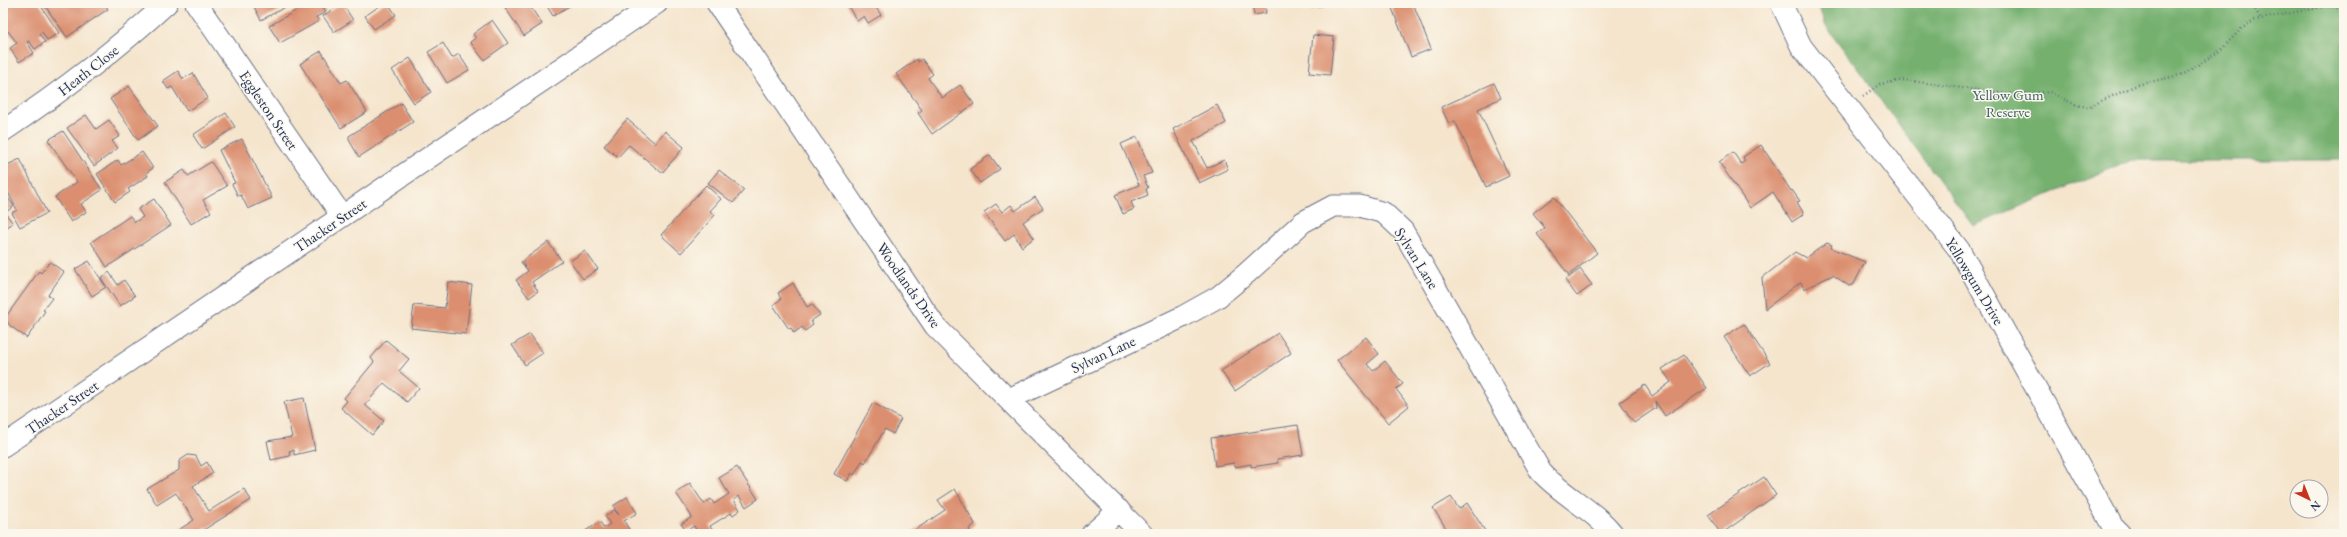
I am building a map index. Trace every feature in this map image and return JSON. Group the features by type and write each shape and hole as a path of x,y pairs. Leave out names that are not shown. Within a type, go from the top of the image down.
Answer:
{"street":[{"name":"Heath Close","path":"3,131 64,89 130,37 167,3"},
{"name":"Eggleston Street","path":"196,3 342,216"},
{"name":"Thacker Street","path":"3,446 657,3"},
{"name":"Woodlands Drive","path":"716,3 935,326 1142,534"},
{"name":"Yellowgum Drive","path":"1781,3 1801,46 1960,251 2113,527 2120,534"},
{"name":"Sylvan Lane","path":"1009,399 1182,317 1218,297 1303,222 1333,206 1360,206 1384,212 1403,230 1541,472 1552,484 1581,504 1614,534"},
{"path":"1092,534 1119,510"}],"path":[{"path":"2251,3 2261,19"},
{"path":"1848,108 1880,84 1904,80 2007,94 2050,92 2076,105 2088,108 2137,85 2184,74 2221,50 2241,29 2254,20 2327,6 2344,9"}],"green space":[{"name":"Yellow Gum Reserve","path":"1818,3 2344,3 2344,160 2132,160 1973,226 1824,23"}],"building":[{"path":"3,3 39,3 59,33 47,40 42,32 39,34 45,42 35,49 29,41 27,42 34,53 19,62 10,48 17,43 8,31 4,34 3,32"},
{"path":"43,3 104,3 108,9 67,37"},
{"path":"252,3 293,3 261,20"},
{"path":"309,3 321,3 326,12 316,17 319,21 280,43 269,26"},
{"path":"342,3 353,20 334,32 323,16"},
{"path":"384,3 388,3 396,15 374,29 365,16"},
{"path":"502,3 528,3 542,24 524,36"},
{"path":"545,3 574,3 553,16"},
{"path":"846,3 873,3 881,15 868,23 864,16 857,21"},
{"path":"1252,3 1271,4 1265,5 1266,13 1254,15"},
{"path":"1311,3 1329,3 1329,5 1311,7"},
{"path":"1390,3 1413,3 1431,49 1411,57"},
{"path":"492,20 508,43 484,60 470,42 476,38 473,34"},
{"path":"1313,35 1334,37 1330,75 1309,73"},
{"path":"443,43 452,58 459,54 469,70 447,83 428,52"},
{"path":"321,51 341,83 347,80 367,112 341,128 300,64"},
{"path":"410,58 431,92 414,103 392,70"},
{"path":"917,59 918,62 922,59 933,74 928,78 942,98 960,85 974,104 932,134 918,113 922,110 896,74"},
{"path":"178,71 183,79 193,73 208,98 187,111 172,87 168,89 163,81"},
{"path":"1494,83 1501,98 1478,109 1509,176 1486,187 1455,121 1449,124 1441,107"},
{"path":"129,86 158,126 138,140 110,99"},
{"path":"401,103 413,122 359,157 349,140 349,136"},
{"path":"1217,105 1226,123 1193,141 1207,168 1224,160 1228,169 1199,183 1173,129"},
{"path":"226,113 235,127 202,149 193,135"},
{"path":"86,115 96,129 109,120 120,136 112,141 118,148 94,166 67,128"},
{"path":"627,119 655,143 665,131 684,147 662,173 629,145 618,157 604,146"},
{"path":"63,131 102,190 81,204 86,212 71,222 55,197 77,182 48,140"},
{"path":"1137,137 1152,173 1143,176 1148,188 1146,189 1148,195 1131,202 1134,209 1123,214 1115,195 1139,185 1121,144"},
{"path":"242,139 272,198 248,209 241,195 238,196 232,184 235,183 219,150"},
{"path":"1761,145 1791,191 1792,190 1800,201 1797,202 1804,214 1792,222 1773,192 1750,208 1719,162 1733,152 1741,164 1745,161 1743,157"},
{"path":"142,152 153,168 146,173 148,176 128,189 130,192 115,202 97,174 118,160 121,165"},
{"path":"990,155 1000,169 980,183 970,169"},
{"path":"20,159 47,213 20,227 12,213 17,210 3,182 3,167"},
{"path":"211,162 227,186 203,200 211,212 191,224 165,182 184,170 188,176"},
{"path":"719,170 744,190 733,203 708,183"},
{"path":"706,185 721,199 710,211 715,215 681,253 661,235"},
{"path":"3,191 14,206 5,213 13,223 6,228 3,224"},
{"path":"1035,197 1043,208 1023,222 1034,238 1022,247 1014,234 1005,241 984,212 996,204 1002,212 1011,205 1015,211"},
{"path":"1554,197 1597,253 1569,275 1537,234 1545,228 1533,213"},
{"path":"154,199 171,225 107,267 91,242 130,216 135,222 143,217 138,209"},
{"path":"548,242 562,261 532,282 538,291 529,298 516,280 528,271 521,262"},
{"path":"1827,243 1832,245 1831,248 1865,262 1854,284 1849,286 1833,275 1804,289 1801,282 1765,309 1762,278 1795,252 1806,258"},
{"path":"585,251 598,269 583,279 570,261"},
{"path":"89,261 106,287 92,296 75,269"},
{"path":"50,262 64,272 48,295 52,298 43,310 45,311 27,338 10,326 5,318 39,271 41,273"},
{"path":"1580,269 1592,285 1577,296 1565,280"},
{"path":"109,272 118,285 124,280 135,296 120,306 101,278"},
{"path":"448,282 472,285 466,334 411,328 414,305 445,308"},
{"path":"793,283 807,307 812,304 820,315 811,321 813,325 805,331 802,327 794,333 791,328 789,329 773,305 781,299 778,293"},
{"path":"1744,324 1770,363 1750,376 1724,337"},
{"path":"1278,333 1291,353 1235,391 1221,371"},
{"path":"530,334 543,353 525,365 512,345"},
{"path":"1366,337 1379,354 1367,364 1373,371 1385,361 1403,384 1396,389 1409,406 1388,423 1337,360"},
{"path":"386,340 409,359 399,371 419,388 407,402 384,383 365,405 384,421 372,435 341,408 347,401 344,398 374,362 371,358"},
{"path":"1684,355 1707,388 1665,416 1655,401 1656,408 1634,423 1620,402 1645,385 1652,396 1671,382 1662,369"},
{"path":"304,398 315,450 294,455 294,450 289,451 290,456 271,460 267,441 292,437 284,402"},
{"path":"873,403 901,419 893,434 885,429 865,463 862,461 854,475 852,473 847,481 834,474"},
{"path":"1298,425 1303,455 1277,459 1278,463 1251,467 1251,464 1235,467 1234,463 1215,466 1211,438"},
{"path":"188,455 196,456 201,466 207,462 213,473 193,486 209,511 244,489 251,500 197,534 179,534 177,531 194,520 176,493 157,505 147,489 179,470 179,461"},
{"path":"737,467 758,499 746,507 739,496 734,500 740,510 733,515 731,513 710,526 715,534 692,534 697,531 694,526 686,531 681,524 692,517 676,493 690,483 704,504 711,499 714,504 729,494 719,478"},
{"path":"1764,477 1776,495 1721,534 1708,515"},
{"path":"955,489 975,524 969,529 970,531 966,534 909,534 945,510 938,500"},
{"path":"627,497 637,513 624,521 630,531 625,534 580,534 600,522 604,528 610,524 605,516 614,510 619,515 613,506"},
{"path":"1451,497 1459,509 1467,503 1487,534 1450,534 1433,508"}]}
